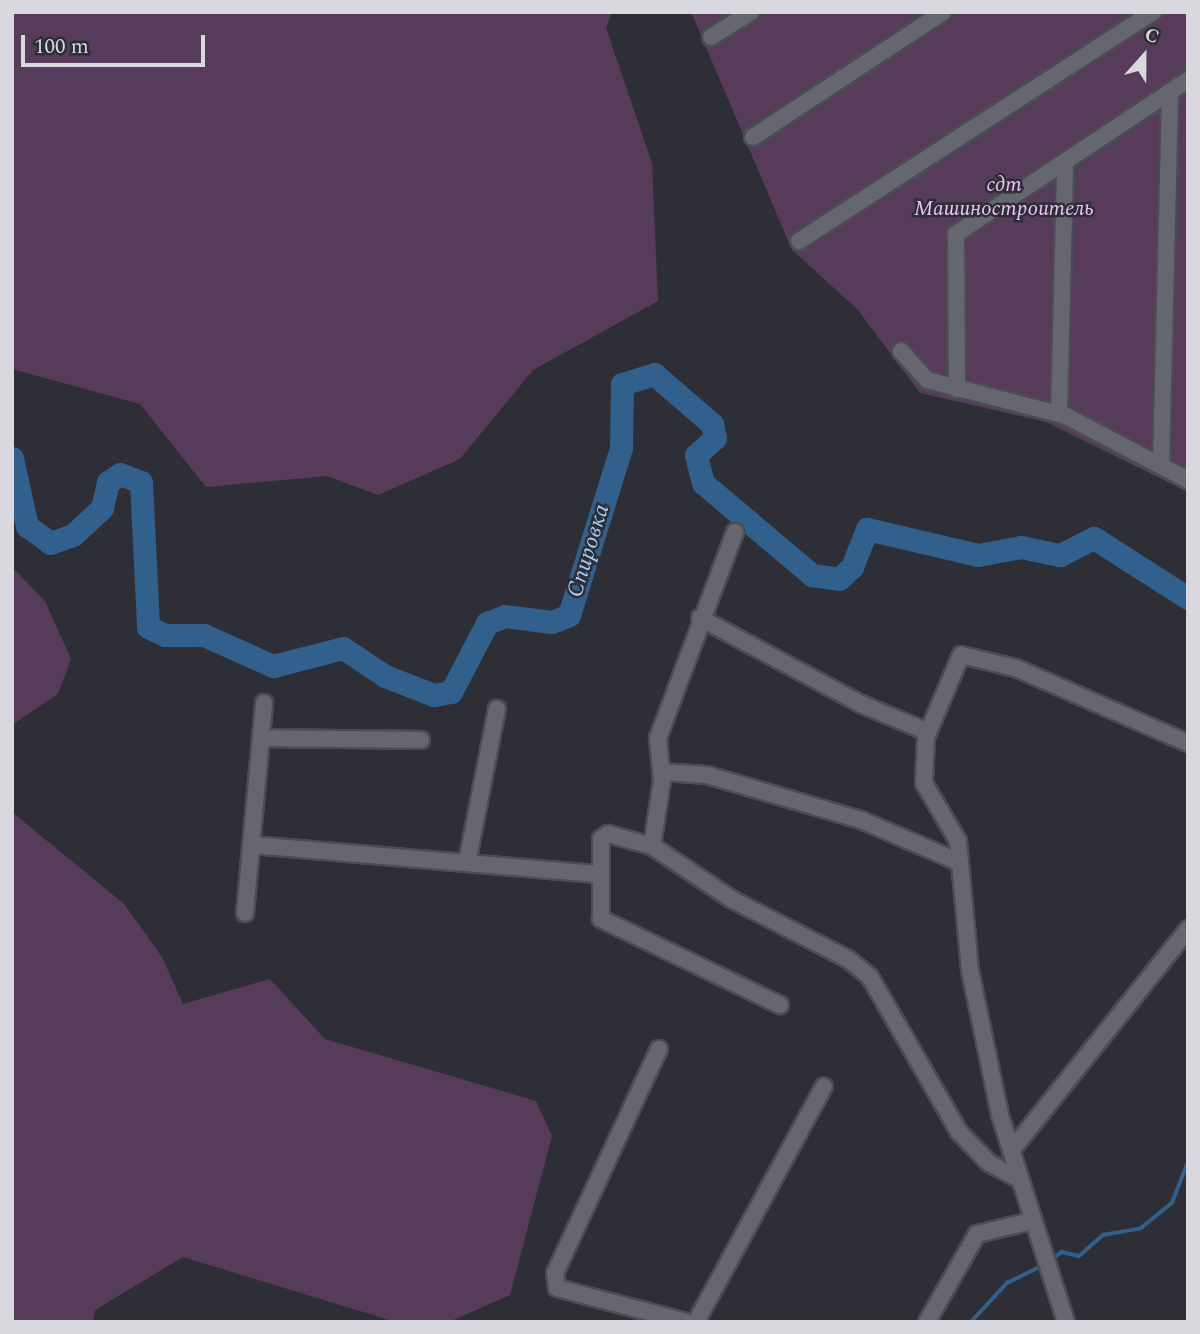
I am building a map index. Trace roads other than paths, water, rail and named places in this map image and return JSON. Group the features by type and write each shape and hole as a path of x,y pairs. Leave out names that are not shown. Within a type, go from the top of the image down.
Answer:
{"street":[{"path":"711,37 751,12"},
{"path":"753,137 943,12"},
{"path":"799,241 1153,12"},
{"path":"957,389 956,234 1188,80"},
{"path":"1161,465 1170,92"},
{"path":"1059,414 1065,163"},
{"path":"901,351 920,376 957,389 1059,414 1188,480"},
{"path":"652,846 662,772 658,738 700,618 735,532"},
{"path":"700,618 861,704 928,732"},
{"path":"1066,1322 1011,1151 970,970 955,834 924,783 928,732 961,655 1016,668 1188,743"},
{"path":"244,913 264,703"},
{"path":"467,863 497,709"},
{"path":"261,738 421,740"},
{"path":"662,772 707,775 836,813 959,862"},
{"path":"780,1005 601,919 598,874 601,839 608,834 652,846 733,901 848,959 870,977 959,1132 989,1163 1019,1179"},
{"path":"251,845 598,874"},
{"path":"1011,1151 1188,929"},
{"path":"659,1049 555,1273 557,1288 687,1322"},
{"path":"696,1322 824,1086"},
{"path":"927,1322 977,1234 1032,1221"}],"waterway":[{"name":"Спировка","path":"12,458 27,526 50,543 73,535 102,508 108,482 120,474 141,482 148,627 165,635 204,635 273,666 343,648 385,676 434,695 451,692 487,623 505,616 552,622 569,615 621,448 622,384 654,374 712,424 715,438 696,455 703,483 812,575 839,579 852,567 867,529 978,555 1021,547 1060,555 1094,538 1188,598"},
{"path":"1051,1260 1062,1252 1079,1256 1103,1235 1141,1228 1172,1203 1188,1162"},
{"path":"971,1322 1007,1283 1042,1266"}],"park label":[{"name":"сдт Машиностроитель","path":"1004,197"}]}
